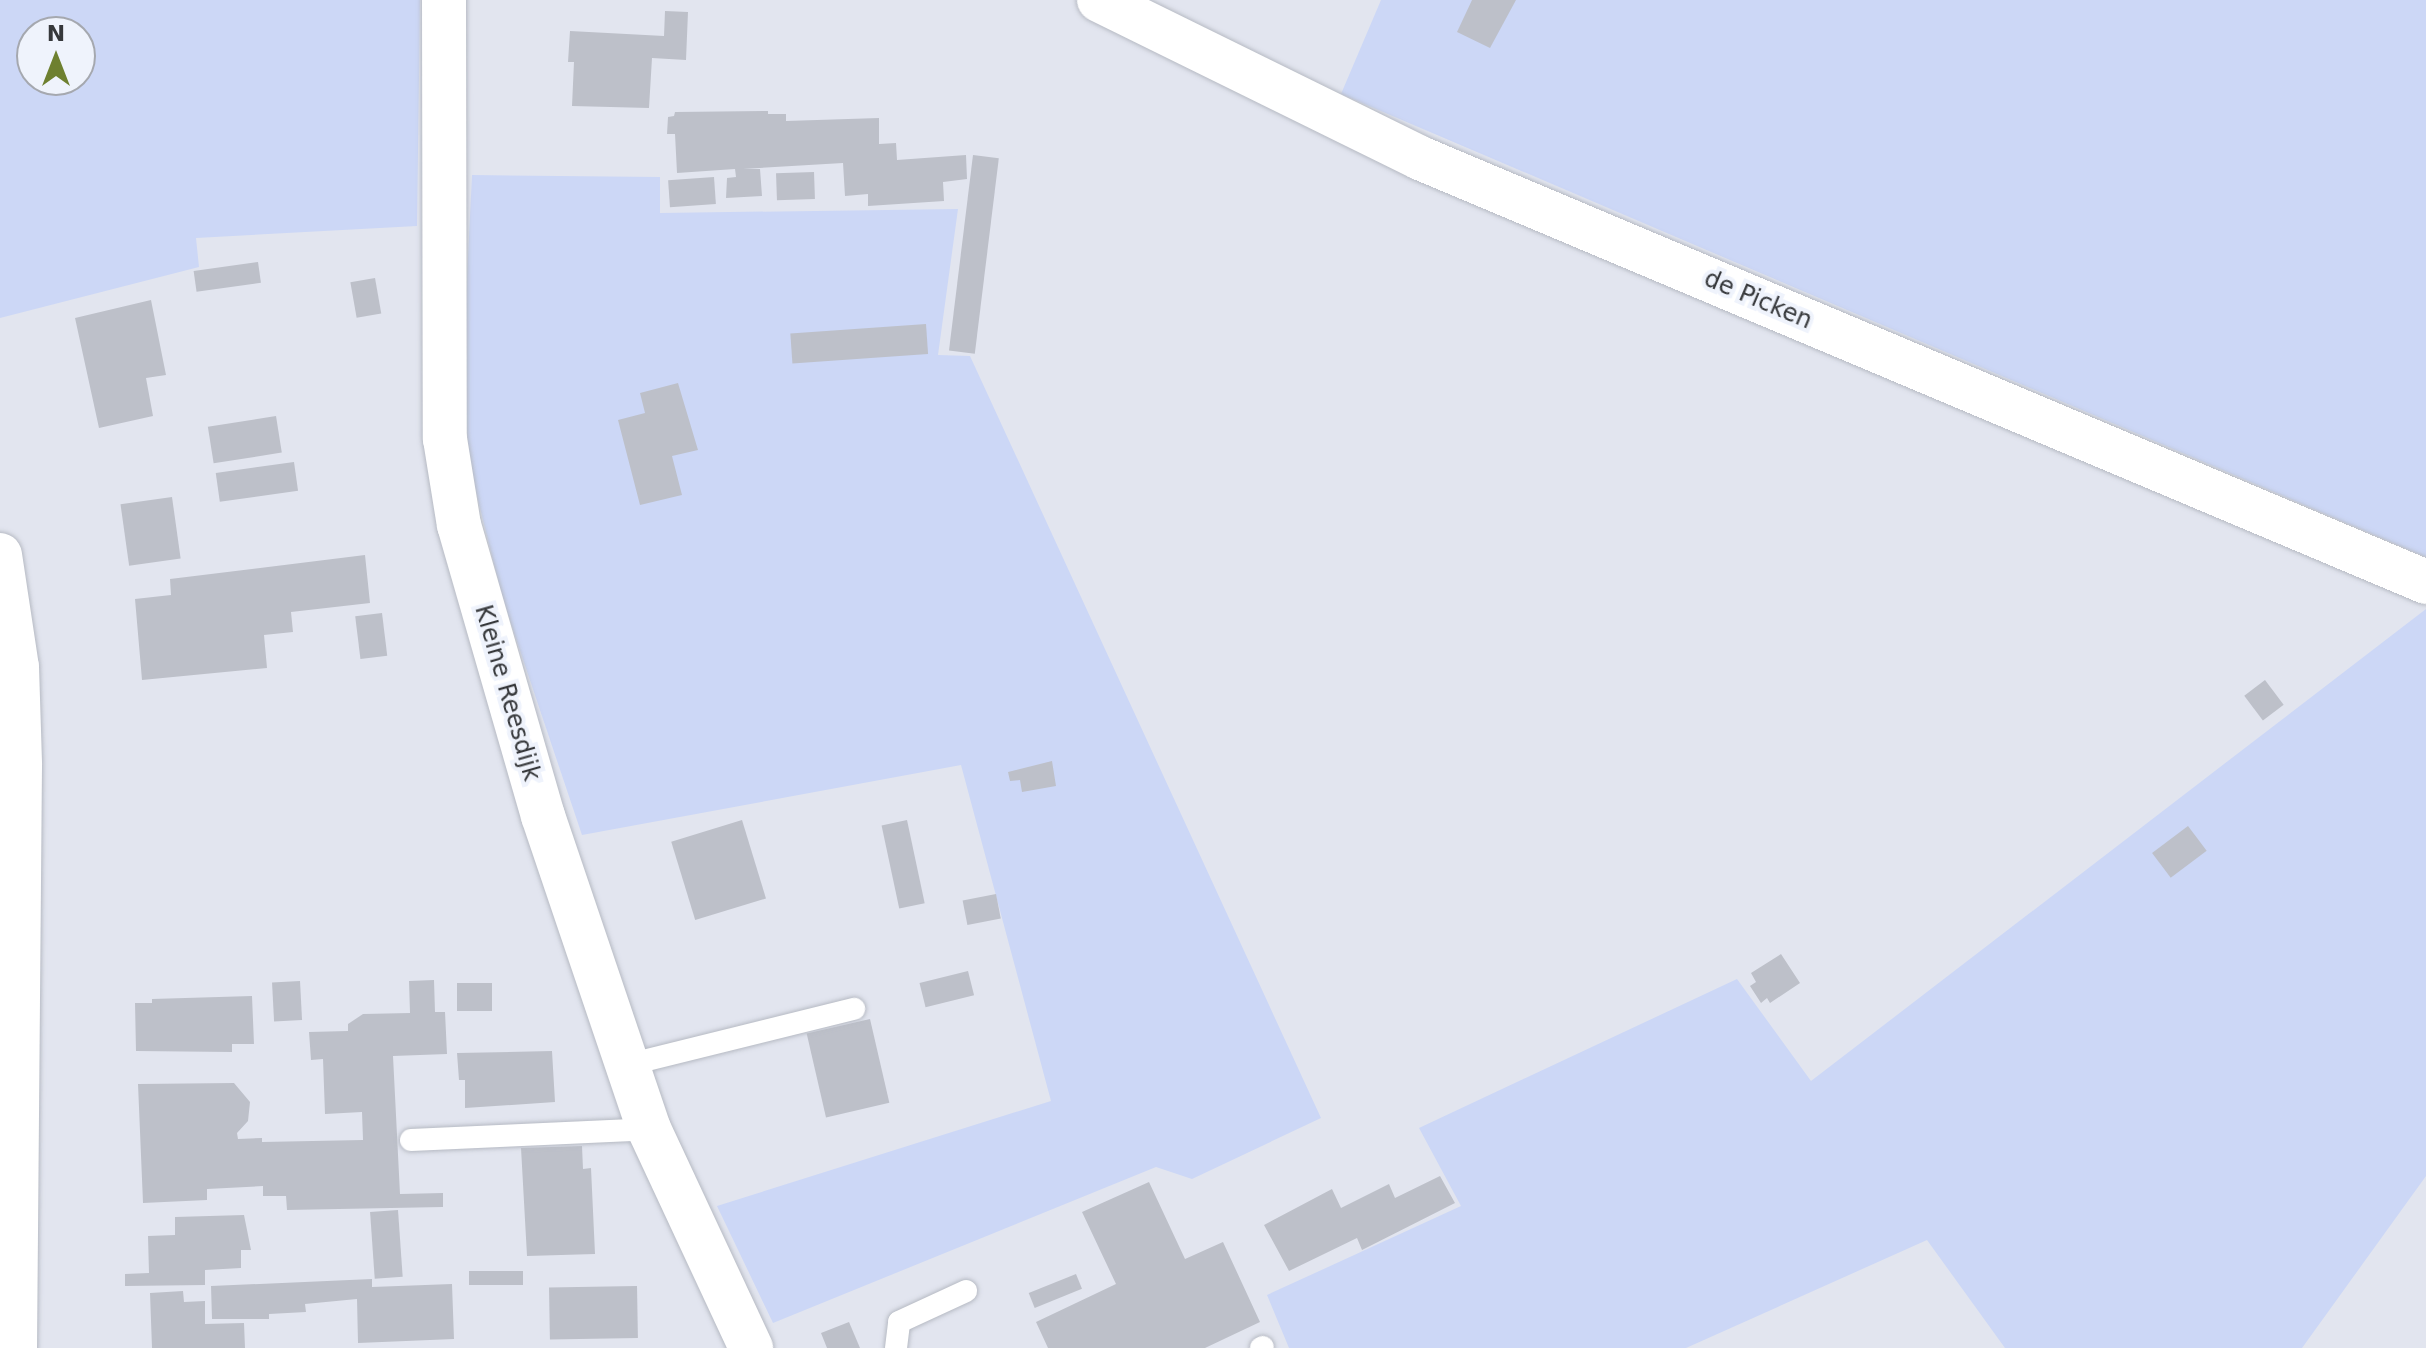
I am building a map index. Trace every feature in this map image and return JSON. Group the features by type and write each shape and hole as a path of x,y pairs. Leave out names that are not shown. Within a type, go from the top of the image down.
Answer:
{"street":[{"name":"Kleine Reesdijk","path":"444,0 445,439 459,525 543,816 649,1129 751,1348"},
{"name":"de Picken","path":"1099,0 1420,158 2426,582"},
{"path":"0,555 17,667 20,765 15,1348"}],"lane":[{"path":"627,1065 854,1009"},
{"path":"411,1140 649,1129"},
{"path":"896,1348 899,1322 966,1291"}],"shaded area":[{"path":"0,0 420,0 417,226 196,238 199,267 0,318"},
{"path":"1381,0 2426,0 2426,557 1341,94"},
{"path":"472,175 660,177 660,213 958,209 938,355 970,356 1321,1118 1192,1179 1156,1167 773,1323 717,1206 1051,1101 961,765 582,835 503,600 471,472 462,382"},
{"path":"2426,609 2426,1176 2302,1348 2005,1348 1927,1240 1686,1348 1289,1348 1267,1295 1461,1206 1419,1128 1737,979 1811,1081"}],"building":[{"path":"1472,0 1516,0 1490,48 1457,32"},
{"path":"665,11 688,12 686,60 652,58 649,108 572,106 574,62 568,62 570,31 664,36"},
{"path":"768,111 768,114 786,114 786,121 879,118 879,144 896,143 897,160 966,155 967,179 943,182 944,201 868,206 868,194 845,196 843,163 743,169 760,169 762,196 726,198 727,178 736,177 735,169 677,173 675,134 667,134 668,117 674,116 675,112"},
{"path":"973,155 999,158 975,354 949,351"},
{"path":"814,172 815,199 777,200 776,173"},
{"path":"714,177 716,204 670,207 668,180"},
{"path":"258,262 261,283 197,292 194,271"},
{"path":"375,278 381,313 357,318 350,282"},
{"path":"151,300 166,375 146,378 153,416 99,428 75,318"},
{"path":"926,324 928,354 792,363 790,333"},
{"path":"678,383 698,450 672,456 682,495 640,505 618,420 645,413 640,393"},
{"path":"276,416 282,453 214,463 208,427"},
{"path":"294,462 298,491 220,502 216,473"},
{"path":"172,497 181,558 129,566 121,504"},
{"path":"365,555 370,603 291,612 293,632 264,635 267,668 142,680 135,599 171,595 170,579"},
{"path":"382,613 387,656 360,659 355,616"},
{"path":"2265,680 2284,705 2263,720 2244,696"},
{"path":"1052,761 1056,786 1022,792 1020,780 1010,781 1008,772"},
{"path":"742,820 766,898 695,920 671,842"},
{"path":"907,820 925,903 899,909 882,825"},
{"path":"2188,826 2207,851 2171,878 2152,853"},
{"path":"996,894 1001,919 967,925 963,900"},
{"path":"1781,954 1800,983 1770,1003 1767,998 1761,1003 1750,986 1756,982 1751,973"},
{"path":"968,971 974,995 926,1007 919,983"},
{"path":"434,980 435,1012 445,1012 447,1054 393,1056 400,1194 443,1193 443,1207 287,1210 286,1196 263,1196 263,1186 207,1189 207,1200 143,1203 138,1084 234,1083 250,1102 248,1121 237,1133 238,1139 262,1138 262,1142 363,1140 362,1112 325,1114 323,1059 311,1060 309,1032 348,1031 348,1024 363,1014 410,1013 409,981"},
{"path":"300,981 302,1020 274,1021 272,982"},
{"path":"457,983 492,983 492,1011 457,1011"},
{"path":"252,996 254,1044 232,1044 232,1052 136,1051 135,1003 152,1003 152,999"},
{"path":"870,1019 889,1103 826,1117 807,1034"},
{"path":"552,1051 555,1102 465,1108 465,1080 459,1080 457,1053"},
{"path":"582,1146 583,1169 591,1168 595,1254 527,1256 521,1148"},
{"path":"1440,1176 1455,1203 1362,1250 1357,1238 1289,1271 1264,1225 1332,1189 1341,1208 1389,1184 1395,1198"},
{"path":"1149,1182 1185,1259 1223,1242 1260,1322 1205,1348 1048,1348 1036,1322 1116,1284 1082,1212"},
{"path":"398,1210 403,1277 375,1279 370,1212"},
{"path":"244,1215 251,1250 241,1250 241,1268 205,1270 205,1285 125,1286 125,1274 149,1273 148,1236 175,1235 175,1217"},
{"path":"469,1271 523,1271 523,1285 469,1285"},
{"path":"1076,1274 1082,1289 1035,1308 1029,1293"},
{"path":"372,1279 372,1287 452,1284 454,1339 358,1343 357,1299 305,1304 306,1312 269,1314 269,1319 212,1319 211,1286"},
{"path":"637,1286 638,1338 550,1340 549,1288"},
{"path":"183,1291 184,1302 205,1301 205,1324 244,1323 245,1348 152,1348 150,1293"},
{"path":"849,1322 860,1348 827,1348 821,1333"}]}
